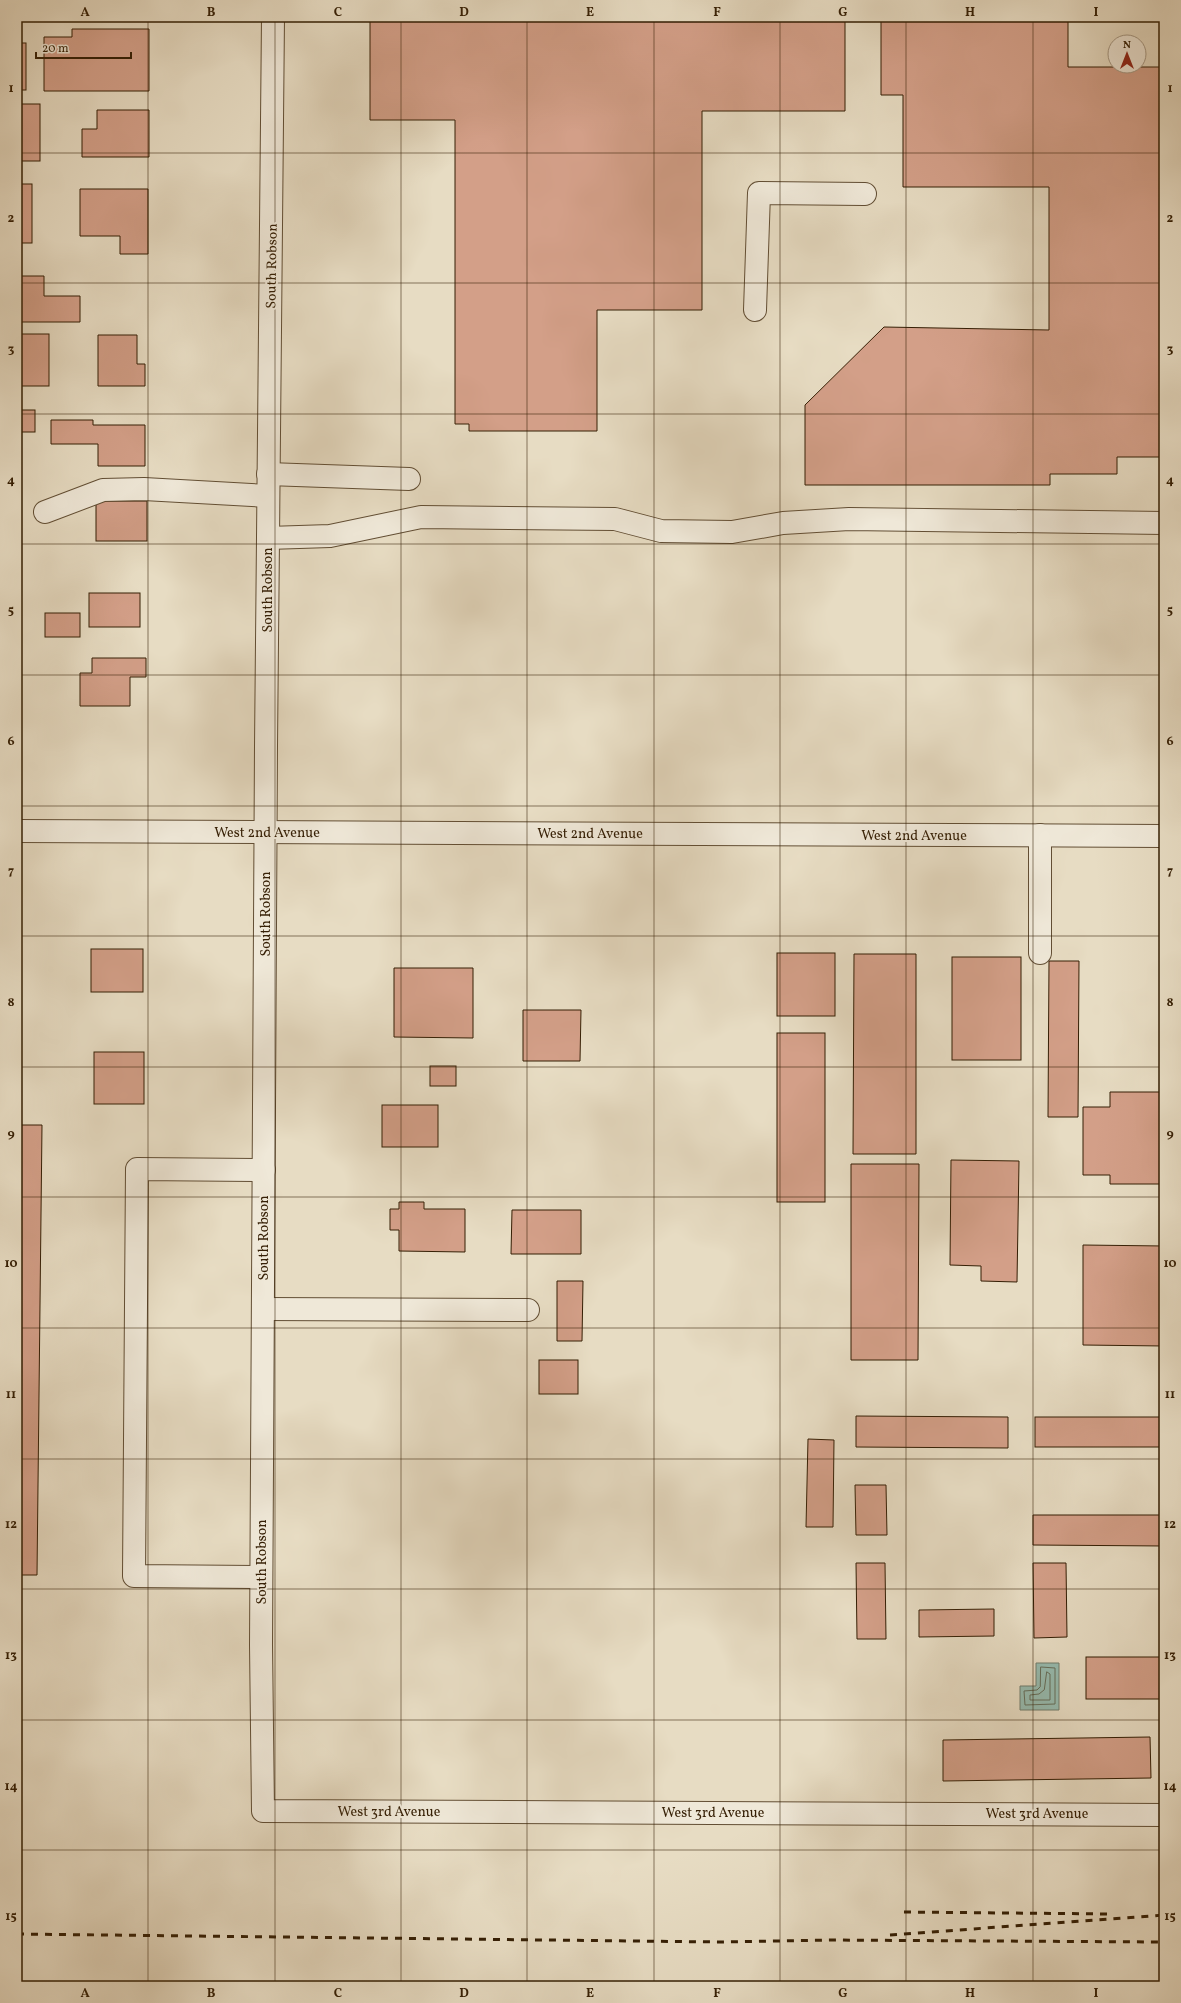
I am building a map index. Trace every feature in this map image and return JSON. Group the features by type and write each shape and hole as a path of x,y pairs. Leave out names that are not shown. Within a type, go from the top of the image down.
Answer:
{"street":[{"name":"South Robson","path":"263,1811 261,1578 265,832 273,17"},
{"path":"755,310 759,193 865,194"},
{"path":"268,474 409,479"},
{"path":"45,512 103,490 144,489 268,496"},
{"path":"268,538 330,536 421,518 615,518 661,531 732,532 783,523 849,519 1164,523"},
{"name":"West 2nd Avenue","path":"17,831 1164,836"},
{"path":"1040,835 1040,953"},
{"path":"261,1578 134,1576 134,1568 137,1168 264,1170"},
{"path":"263,1309 528,1310"},
{"name":"West 3rd Avenue","path":"263,1811 1164,1814"}],"water":[{"path":"1036,1663 1059,1663 1059,1710 1020,1710 1020,1686 1036,1686"}],"building":[{"path":"370,17 845,17 845,111 702,111 702,310 597,310 597,431 469,431 469,424 455,424 455,120 370,120"},
{"path":"881,17 1068,17 1068,67 1107,67 1107,74 1147,74 1147,67 1164,67 1164,457 1117,457 1117,474 1050,474 1050,485 805,485 805,405 884,327 1049,330 1049,187 903,187 903,95 881,95"},
{"path":"72,29 149,29 149,91 44,91 44,37 72,37"},
{"path":"17,43 26,43 26,90 17,90"},
{"path":"17,104 40,104 40,161 17,161"},
{"path":"97,110 149,110 149,157 82,157 82,129 97,129"},
{"path":"17,184 32,184 32,243 17,243"},
{"path":"80,189 148,189 148,254 120,254 120,236 80,236"},
{"path":"17,276 44,276 44,296 80,296 80,322 17,322"},
{"path":"17,334 49,334 49,386 17,386"},
{"path":"98,335 137,335 137,364 145,364 145,386 98,386"},
{"path":"17,410 35,410 35,432 17,432"},
{"path":"51,420 93,420 93,425 145,425 145,466 98,466 98,444 51,444"},
{"path":"96,501 147,501 147,541 96,541"},
{"path":"89,593 140,593 140,627 89,627"},
{"path":"45,613 80,613 80,637 45,637"},
{"path":"92,658 146,658 146,677 130,677 130,706 80,706 80,673 92,673"},
{"path":"91,949 143,949 143,992 91,992"},
{"path":"777,953 835,953 835,1016 777,1016"},
{"path":"854,954 916,954 916,1154 853,1154"},
{"path":"952,957 1021,957 1021,1060 952,1060"},
{"path":"1049,961 1079,961 1078,1117 1048,1117"},
{"path":"394,968 473,968 473,1038 394,1037"},
{"path":"523,1010 581,1010 580,1061 523,1061"},
{"path":"777,1033 825,1033 825,1202 777,1202"},
{"path":"94,1052 144,1052 144,1104 94,1104"},
{"path":"430,1066 456,1066 456,1086 430,1086"},
{"path":"1110,1092 1164,1092 1164,1184 1110,1184 1110,1175 1083,1175 1083,1107 1110,1107"},
{"path":"382,1105 438,1105 438,1147 382,1147"},
{"path":"17,1125 42,1125 37,1575 17,1575"},
{"path":"951,1160 1019,1161 1017,1282 981,1281 981,1266 950,1265"},
{"path":"851,1164 919,1164 918,1360 851,1360"},
{"path":"399,1202 424,1202 424,1209 465,1209 465,1252 399,1251 399,1230 390,1230 390,1209 399,1209"},
{"path":"512,1210 581,1210 581,1254 511,1254"},
{"path":"1083,1245 1164,1246 1164,1346 1083,1345"},
{"path":"557,1281 583,1281 582,1341 557,1341"},
{"path":"539,1360 578,1360 578,1394 539,1394"},
{"path":"856,1416 1008,1417 1008,1448 856,1447"},
{"path":"1035,1417 1164,1417 1164,1447 1035,1447"},
{"path":"808,1439 834,1440 833,1527 806,1527"},
{"path":"855,1485 886,1485 887,1535 856,1535"},
{"path":"1033,1515 1164,1515 1164,1546 1033,1545"},
{"path":"856,1563 885,1563 886,1639 857,1639"},
{"path":"1033,1563 1066,1563 1067,1637 1034,1638"},
{"path":"994,1609 994,1636 919,1637 919,1610"},
{"path":"1086,1657 1164,1657 1164,1699 1086,1699"},
{"path":"1150,1737 1151,1778 943,1781 943,1740"}],"railway":[{"path":"904,1912 1111,1914"},
{"path":"890,1935 1164,1915"},
{"path":"17,1934 721,1942 829,1940 1164,1942"}]}
